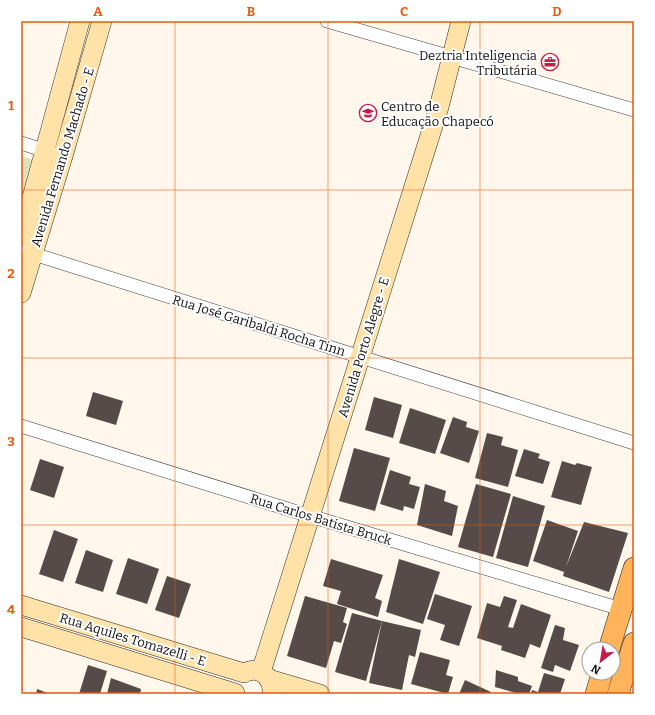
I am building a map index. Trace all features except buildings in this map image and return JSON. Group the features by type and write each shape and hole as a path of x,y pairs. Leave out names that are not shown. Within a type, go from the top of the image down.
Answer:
{"main road":[{"path":"613,641 628,611 634,568"},
{"path":"618,694 634,643"},
{"path":"596,694 600,681"}],"street":[{"name":"Avenida Fernando Machado - E","path":"21,238 80,21"},
{"name":"Avenida Fernando Machado - E","path":"21,293 27,252 63,156 102,21"},
{"path":"327,21 634,110"},
{"name":"Avenida Porto Alegre - E","path":"235,693 235,685 238,678 262,679 310,516 439,107 461,21"},
{"path":"21,144 63,156"},
{"name":"Rua José Garibaldi Rocha Tinn","path":"27,252 634,443"},
{"name":"Rua Carlos Batista Bruck","path":"21,426 310,516 628,611"},
{"name":"Rua Aquiles Tomazelli - E","path":"21,605 262,679 320,694"},
{"path":"77,644 82,624"},
{"name":"Rua Aquiles Tomazelli - E","path":"21,627 235,693"}],"green space":[{"path":"21,156 34,160 21,200"}],"place":[{"name":"Deztria Inteligencia Tributária","path":"550,62"},
{"name":"Centro de Educação Chapecó","path":"368,113"}]}
